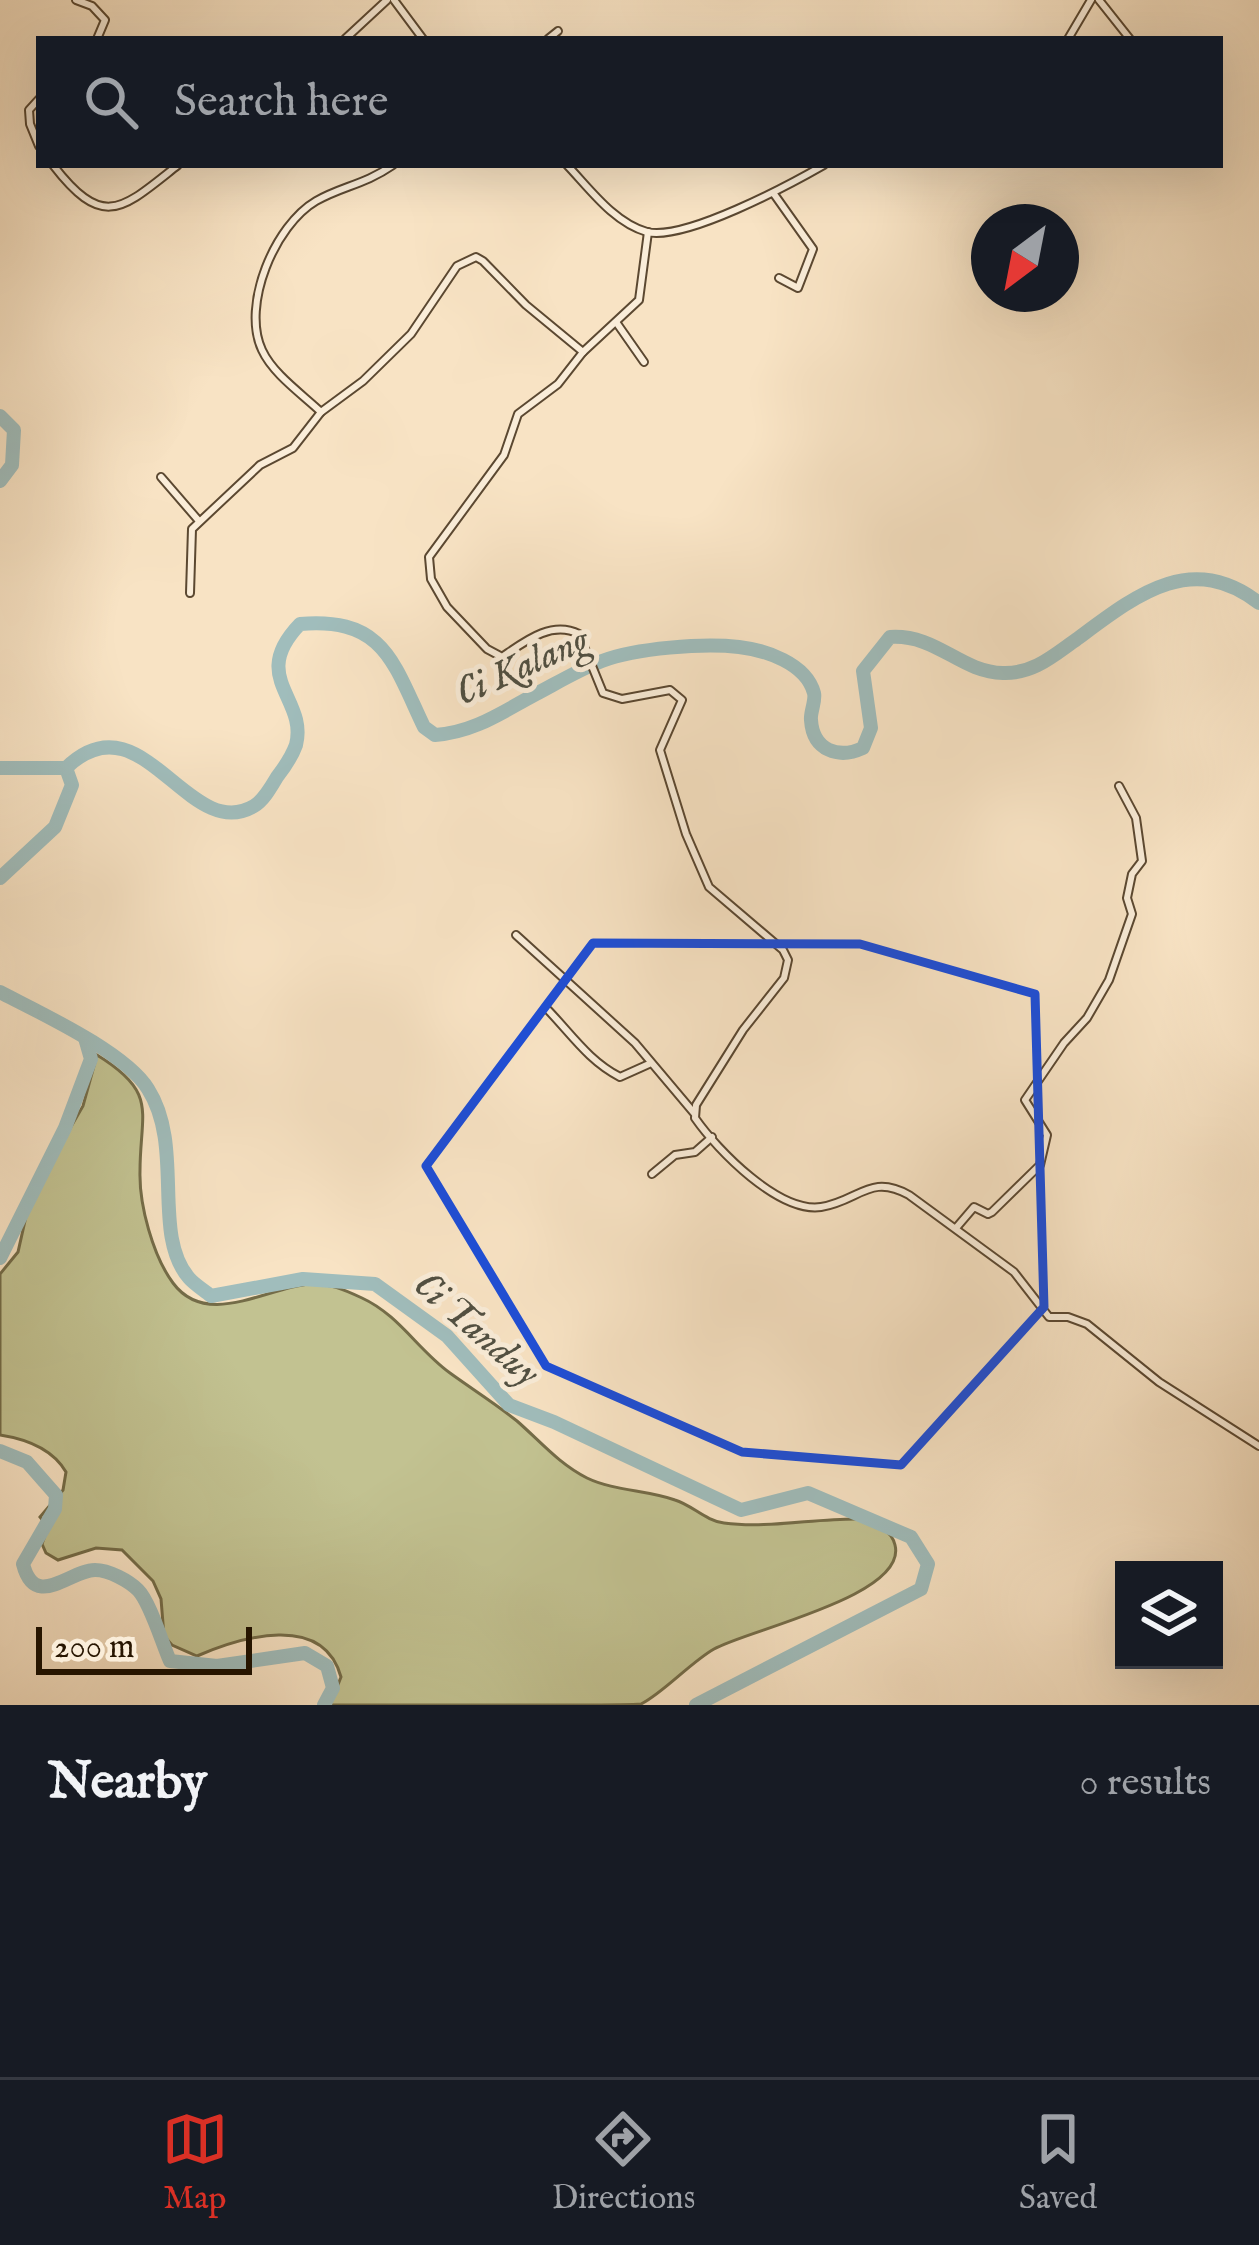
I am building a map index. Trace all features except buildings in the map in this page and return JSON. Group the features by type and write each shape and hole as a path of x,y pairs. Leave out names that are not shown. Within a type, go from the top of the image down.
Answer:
{"street":[{"path":"76,0 98,10 105,20 98,36"},
{"path":"349,36 391,0 421,36"},
{"path":"1071,36 1095,0 1127,36"},
{"path":"553,36 559,32"},
{"path":"36,102 29,110 36,139"},
{"path":"56,168 80,197 100,208 133,200 174,168"},
{"path":"321,412 273,366 260,346 261,281 287,224 318,200 362,185 388,168"},
{"path":"570,168 608,208 648,232 719,217 819,168"},
{"path":"774,194 814,249 798,288 778,278"},
{"path":"648,232 639,300 583,352 558,383 518,414 504,455 429,557 431,579 447,607 487,649 502,657 546,631 564,627 579,634 604,693 622,699 670,690 680,695 682,706 660,750 698,867 709,887 783,950 788,960 784,978 742,1030 694,1113"},
{"path":"190,592 191,535 199,521 260,465 293,448 321,412 363,381 411,334 457,266 476,257 583,352"},
{"path":"616,322 644,362"},
{"path":"161,476 199,521"},
{"path":"956,1228 974,1207 992,1212 1040,1165 1047,1135 1025,1100 1064,1042 1087,1018 1109,980 1132,914 1127,898 1132,874 1142,861 1136,818 1119,785"},
{"path":"516,935 635,1043 712,1137 759,1183 784,1199 814,1208 885,1185 909,1195 1014,1272 1049,1317 1068,1317 1092,1328 1159,1382 1259,1446"},
{"path":"548,1010 588,1056 620,1077 649,1064"},
{"path":"652,1174 675,1155 695,1152 712,1137"}],"highlighted area":[{"path":"593,943 860,944 1035,994 1044,1307 901,1465 742,1452 546,1366 426,1166"}],"green space":[{"path":"97,1055 117,1068 138,1093 145,1214 166,1272 187,1296 220,1304 310,1284 343,1290 387,1314 439,1364 587,1478 675,1500 724,1523 860,1519 890,1534 895,1545 892,1563 877,1580 852,1595 714,1649 641,1704 330,1705 341,1677 331,1657 317,1644 299,1637 257,1637 197,1656 172,1645 164,1636 161,1599 153,1581 122,1550 96,1548 58,1560 46,1553 42,1544 48,1527 40,1517 63,1490 66,1472 38,1446 0,1435 0,1274 18,1252 27,1212 43,1175 83,1106"}],"waterway":[{"name":"Ci Tanduy","path":"0,416 14,430 12,465 0,481"},
{"name":"Ci Kalang","path":"66,768 93,750 118,748 141,758 207,806 230,813 254,806 296,745 297,729 279,674 279,659 300,624 328,624 368,636 393,664 424,727 435,735 476,725 616,657 689,646 761,651 803,674 814,693 811,720 817,739 829,750 845,753 863,748 871,728 863,671 890,637 921,641 988,671 1014,672 1043,662 1120,608 1164,585 1210,580 1259,603"},
{"name":"Ci Tanduy","path":"0,768 66,768 72,785 55,827 0,878"},
{"name":"Ci Tanduy","path":"0,992 102,1048 148,1089 165,1137 169,1214 178,1260 189,1278 211,1296 303,1279 375,1284 447,1336 509,1405 741,1510 808,1493 911,1537 928,1564 921,1589 696,1705"},
{"path":"0,1258 65,1128 91,1059 85,1038"},
{"path":"0,1451 27,1462 56,1495 55,1509 23,1564 36,1585 54,1585 95,1570 124,1580 147,1604 170,1661 217,1666 305,1653 327,1666 333,1688 324,1705"}]}
